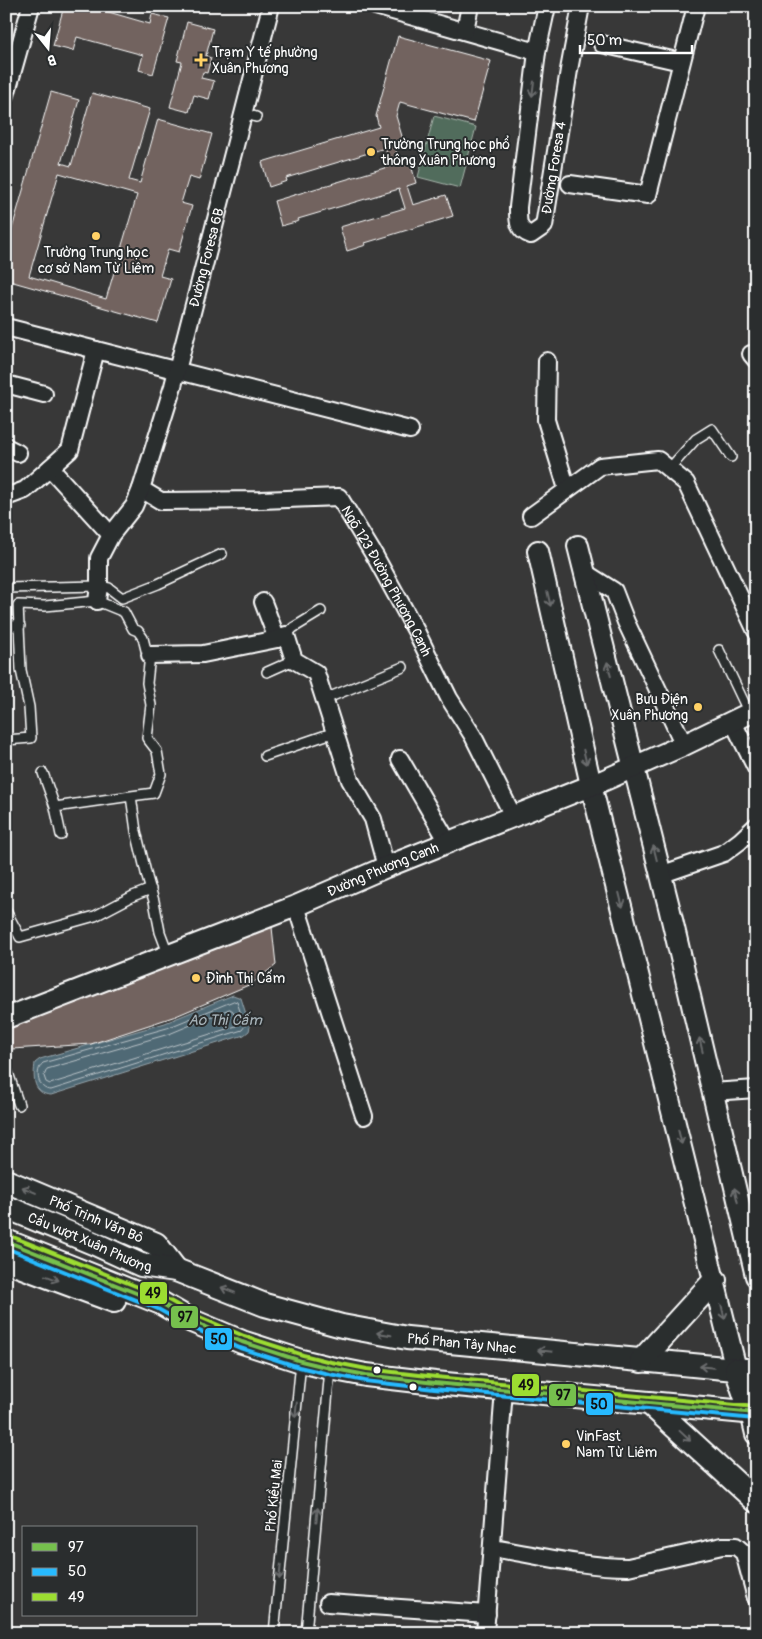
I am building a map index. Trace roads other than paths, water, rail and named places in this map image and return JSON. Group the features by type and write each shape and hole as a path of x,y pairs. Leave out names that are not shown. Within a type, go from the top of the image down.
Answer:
{"main road":[{"name":"Phố Trịnh Văn Bô","path":"6,1181 156,1244 176,1270"},
{"name":"Cầu vượt Xuân Phương","path":"6,1207 141,1265 176,1270"},
{"path":"6,1241 161,1303 192,1320 242,1342 301,1361 366,1375 649,1403 754,1420 746,1370"},
{"path":"6,1261 130,1307 161,1303"},
{"name":"Phố Phan Tây Nhạc","path":"176,1270 266,1305 342,1326 407,1338 746,1370"},
{"path":"641,1360 715,1280"},
{"path":"649,1403 756,1501"}],"street":[{"path":"6,95 30,6"},
{"name":"Đường Foresa 6B","path":"98,593 99,558 111,535 134,506 142,489 250,115 271,6"},
{"path":"375,6 537,52"},
{"path":"465,30 470,6"},
{"name":"Đường Foresa 4","path":"547,6 537,52 518,207 518,223 521,230 531,235 544,226 581,6"},
{"path":"570,184 648,195 696,6"},
{"path":"602,44 681,62"},
{"path":"6,327 410,430"},
{"path":"6,496 25,490 70,450 96,350"},
{"path":"547,361 546,420 568,489"},
{"path":"6,384 44,394"},
{"path":"6,447 18,453 6,457"},
{"path":"531,516 600,466 658,460 686,483 756,631"},
{"path":"50,468 111,535"},
{"name":"Ngõ 123 Đường Phương Canh","path":"142,489 161,501 339,497 376,558 416,631 449,698 473,736 513,816"},
{"path":"578,546 660,875 756,1276"},
{"path":"538,551 592,785 715,1280 746,1370"},
{"path":"584,572 614,591 626,622 684,745"},
{"path":"263,602 294,660 316,673 350,780 373,819 386,866"},
{"path":"150,655 203,654 282,637"},
{"path":"746,715 756,768"},
{"name":"Đường Phương Canh","path":"6,1018 296,906 386,866 592,785 684,745 746,715"},
{"path":"400,760 448,842"},
{"path":"660,875 724,853 756,826"},
{"path":"296,906 364,1116"},
{"path":"712,1092 756,1089"},
{"path":"485,1633 504,1390"},
{"path":"492,1548 590,1564 628,1567 722,1546 736,1546 744,1553 756,1598"},
{"path":"328,1603 487,1614"}],"lane":[{"path":"669,469 696,439 712,429 731,457"},
{"path":"6,740 31,738 29,707 21,670 18,605 45,606 98,593 110,588 122,598 158,584 222,554"},
{"path":"6,588 98,593 124,612 133,629 138,631 143,638 146,650 150,655 147,683 151,705 147,738 157,751 161,774 154,793 55,807"},
{"path":"124,612 126,596"},
{"path":"282,637 293,628 322,611"},
{"path":"6,626 20,626"},
{"path":"719,650 746,715"},
{"path":"267,672 294,660"},
{"path":"325,699 403,667"},
{"path":"265,756 335,732"},
{"path":"43,772 55,807 61,835"},
{"path":"131,796 136,831 160,932 169,956"},
{"path":"6,911 20,937 95,916 133,896 151,889"},
{"path":"6,1067 19,1105"},
{"name":"Phố Kiều Mai","path":"274,1633 301,1361"},
{"path":"306,1633 330,1368"}],"water":[{"name":"Ao Thị Cấm","path":"233,995 241,998 250,1027 249,1031 244,1035 51,1095 41,1092 36,1084 34,1079 35,1063 40,1059 165,1023"}],"place":[{"name":"Trạm Y tế phường Xuân Phương","path":"201,60"},
{"name":"Trường Trung học phổ thông Xuân Phương","path":"371,152"},
{"name":"Trường Trung học cơ sở Nam Từ Liêm","path":"96,236"},
{"name":"Bưu Điện Xuân Phương","path":"698,707"},
{"name":"Đình Thị Cấm","path":"196,978"},
{"name":"VinFast Nam Từ Liêm","path":"566,1444"}]}
